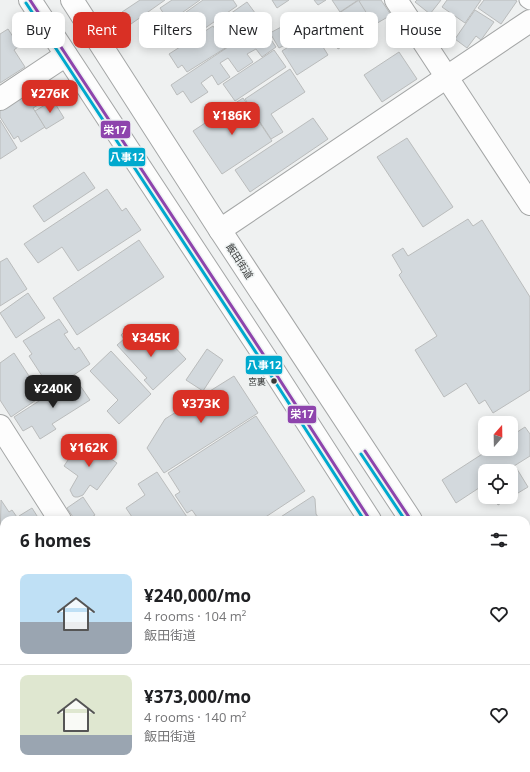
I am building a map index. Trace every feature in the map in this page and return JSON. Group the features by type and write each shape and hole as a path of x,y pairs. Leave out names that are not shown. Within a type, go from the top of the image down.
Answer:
{"main road":[{"path":"30,0 367,516"},
{"name":"飯田街道","path":"72,0 220,230 408,516"},
{"path":"396,0 530,204"},
{"path":"220,230 530,21"},
{"path":"0,99 66,55"},
{"path":"0,426 57,516"}],"building":[{"path":"140,0 165,0 148,12 139,12 139,18 131,24 131,12 122,12"},
{"path":"172,0 200,0 183,12 163,12 160,8"},
{"path":"203,0 233,0 237,6 228,12 214,12 214,22 206,27 206,12 186,12"},
{"path":"272,0 289,0 277,8"},
{"path":"314,0 326,0 318,5"},
{"path":"332,0 358,0 340,12"},
{"path":"359,0 366,12 341,12"},
{"path":"381,0 389,12 386,12 386,18 378,23 378,12 366,12 359,1"},
{"path":"417,0 441,0 432,12 428,12 415,2"},
{"path":"447,0 481,0 465,23 456,17 456,12 449,12 442,7"},
{"path":"484,0 517,1 501,24 478,8"},
{"path":"247,2 254,12 233,12"},
{"path":"475,10 494,22 481,40 476,36 467,48 456,40"},
{"path":"213,26 214,48 225,48 187,72 182,65 178,68 169,54 178,48 206,48 206,30"},
{"path":"280,28 279,48 272,36 272,32"},
{"path":"8,29 12,35 12,48 16,48 14,50 25,67 0,83 0,34"},
{"path":"272,41 276,47 262,57 256,49 247,54 253,62 238,72 228,58 220,63 230,77 218,85 212,75 201,83 208,92 191,103 183,91 177,95 171,85 226,48 272,48"},
{"path":"287,48 324,48 328,55 297,75 282,51"},
{"path":"274,50 286,67 235,101 223,84"},
{"path":"399,52 417,79 382,102 364,75"},
{"path":"290,69 305,92 271,114 283,132 271,139 245,99"},
{"path":"29,91 38,105 33,108 45,127 21,142 18,136 14,139 0,117 0,109"},
{"path":"243,98 272,141 222,174 193,131"},
{"path":"53,100 64,118 46,129 35,111"},
{"path":"313,118 328,139 250,192 235,170"},
{"path":"0,120 17,148 0,159"},
{"path":"407,138 453,207 423,227 377,157"},
{"path":"84,172 95,188 44,222 33,206"},
{"path":"107,189 122,211 126,208 141,230 78,271 62,247 38,263 24,244"},
{"path":"468,219 473,226 482,220 530,297 530,390 493,413 485,400 479,404 466,383 444,397 415,350 437,336 399,275 402,272 392,255 403,248 408,256"},
{"path":"139,240 164,277 77,335 53,298"},
{"path":"7,258 27,289 0,306 0,262"},
{"path":"28,293 45,318 16,338 0,313"},
{"path":"59,319 68,332 64,334 75,350 79,347 90,364 44,395 39,387 46,382 29,356 32,354 23,341"},
{"path":"129,327 153,352 167,339 186,359 153,390 144,380 147,378 117,345 124,339 121,335"},
{"path":"207,349 223,360 203,391 186,380"},
{"path":"111,351 151,394 119,424 107,411 118,400 90,371"},
{"path":"14,353 42,396 11,417 0,400 0,363"},
{"path":"234,376 258,413 164,473 147,448 165,419"},
{"path":"75,378 90,400 52,424 56,429 40,439 32,426 23,431 14,417"},
{"path":"256,416 305,491 267,516 196,516 192,510 187,513 175,495 180,492 168,473"},
{"path":"525,427 530,434 530,456 517,464 478,464 478,489 456,503 442,480 479,456 518,456 518,432"},
{"path":"82,439 117,463 97,490 90,485 83,495 75,497 70,490 78,476 64,466"},
{"path":"518,471 528,487 518,493"},
{"path":"157,472 186,516 131,516 126,508 145,495 138,484"},
{"path":"313,496 315,499 317,516 282,516"},
{"path":"83,497 95,515 72,516 67,508"},
{"path":"1,500 9,512 12,510 16,516 1,516"},
{"path":"32,508 37,516 19,516"}],"transit line":[{"name":"栄17","path":"30,0 265,357 367,516"},
{"name":"八事12","path":"26,3 261,360 361,516"},
{"name":"栄17","path":"365,451 408,516"},
{"name":"八事12","path":"361,454 402,516"}],"place":[{"name":"宮裏","path":"274,381"}]}
